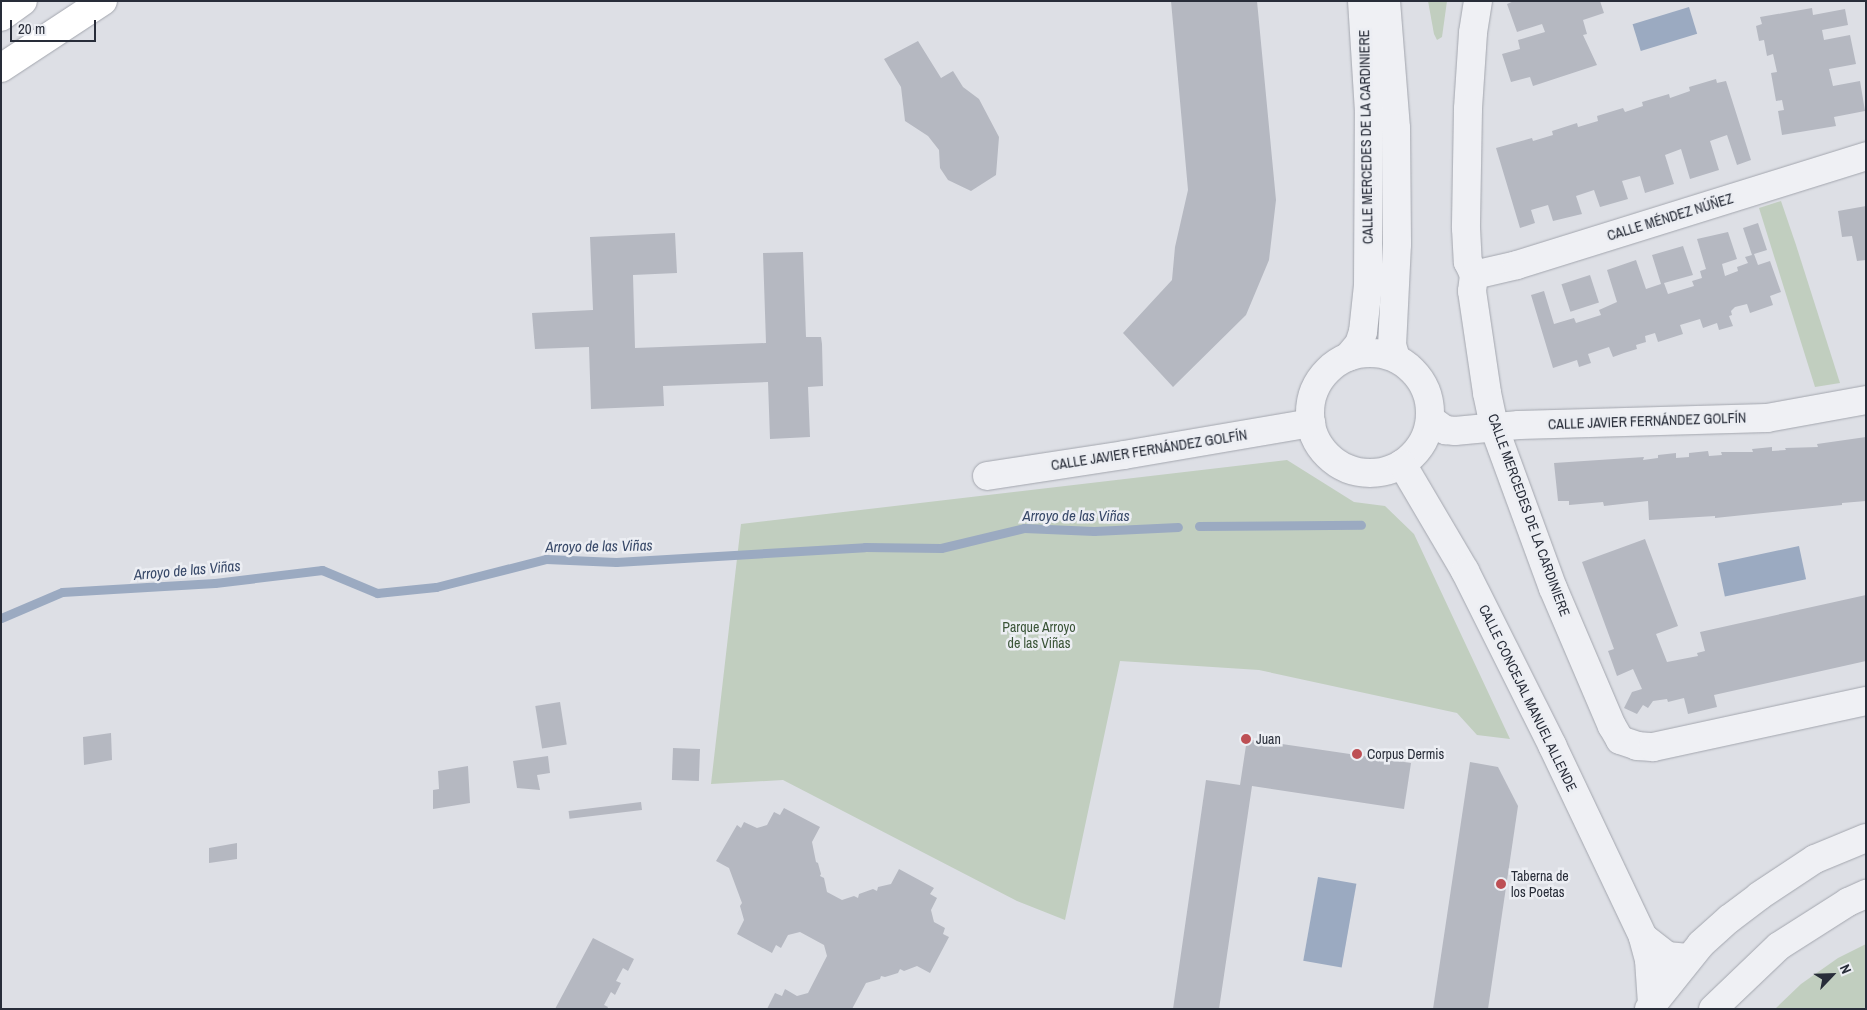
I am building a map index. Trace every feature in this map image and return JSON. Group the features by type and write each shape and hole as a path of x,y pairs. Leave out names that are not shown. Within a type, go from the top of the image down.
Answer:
{"highway":[{"path":"1,17 23,1"},
{"path":"1,68 102,1"}],"street":[{"name":"CALLE MERCEDES DE LA CARDINIERE","path":"1348,357 1358,344 1363,332 1368,285 1369,112 1362,1"},
{"name":"CALLE MERCEDES DE LA CARDINIERE","path":"1386,1 1396,128 1397,244 1392,345 1396,358"},
{"name":"CALLE MERCEDES DE LA CARDINIERE","path":"1478,1 1473,33 1467,166 1467,252 1468,262 1474,275 1472,290 1494,427 1552,588 1612,726 1620,740 1637,746 1653,747 1866,701"},
{"name":"CALLE MÉNDEZ NÚÑEZ","path":"1474,275 1527,262 1866,156"},
{"path":"1372,353 1396,358 1411,369 1423,384 1430,407 1430,420 1423,442 1416,452 1402,464 1386,471 1358,472 1344,468 1332,460 1322,449 1311,423 1311,403 1318,383 1325,372 1348,357 1372,353"},
{"name":"CALLE JAVIER FERNÁNDEZ GOLFÍN","path":"1430,420 1445,430 1767,418 1866,400"},
{"name":"CALLE JAVIER FERNÁNDEZ GOLFÍN","path":"987,476 1311,423"},
{"name":"CALLE CONCEJAL MANUEL ALLENDE","path":"1402,464 1465,570 1552,745 1643,937 1649,960 1651,1006"},
{"path":"1651,1006 1688,958 1728,919 1815,859 1866,838"},
{"path":"1713,1009 1779,946 1848,902 1866,894"},
{"name":"CALLE CONCEJAL MANUEL ALLENDE","path":"1643,937 1666,956 1688,958"}],"green space":[{"path":"1428,1 1447,1 1442,37 1437,40 1434,34"},
{"path":"1781,201 1840,383 1815,387 1759,208"},
{"name":"Parque Arroyo de las Viñas","path":"1287,460 1354,502 1385,506 1414,534 1510,739 1477,735 1457,713 1259,670 1120,661 1065,920 1017,901 783,780 711,784 741,524"},
{"path":"1866,944 1866,1009 1775,1009 1801,984 1838,958"}],"water":[{"path":"1689,7 1697,34 1641,51 1633,24"},
{"path":"1799,546 1806,579 1725,597 1718,563"},
{"path":"1318,877 1356,884 1342,967 1303,961"}],"building":[{"path":"1171,1 1257,1 1276,200 1269,260 1246,315 1173,387 1123,333 1172,280 1175,247 1188,190"},
{"path":"1514,1 1600,1 1604,13 1583,20 1587,34 1583,35 1597,65 1533,86 1530,77 1511,82 1502,54 1520,49 1518,40 1545,32 1542,24 1517,32 1507,4"},
{"path":"1812,8 1813,15 1845,9 1848,25 1822,30 1824,40 1850,35 1856,64 1829,69 1833,86 1860,81 1865,111 1834,117 1836,126 1782,135 1778,111 1784,110 1782,100 1776,101 1771,73 1777,72 1773,54 1767,56 1764,40 1759,41 1756,26 1762,24 1760,17"},
{"path":"918,41 941,78 953,71 963,87 979,99 999,137 996,175 971,191 948,180 940,168 939,150 928,136 905,121 901,87 884,59"},
{"path":"1716,79 1717,83 1726,81 1751,160 1737,165 1727,135 1710,141 1719,170 1690,179 1681,149 1665,155 1674,184 1645,193 1640,176 1622,181 1628,199 1600,207 1594,190 1576,196 1582,214 1553,221 1548,205 1531,210 1535,223 1520,228 1496,148 1532,138 1533,141 1553,135 1552,131 1577,123 1578,127 1598,121 1597,116 1623,108 1625,112 1643,106 1642,102 1669,94 1670,98 1690,91 1689,87"},
{"path":"1866,206 1866,260 1857,261 1852,236 1842,237 1838,211"},
{"path":"1758,223 1767,250 1754,254 1758,265 1770,261 1781,292 1770,296 1773,305 1750,313 1747,304 1735,307 1731,311 1732,315 1729,316 1733,326 1719,330 1717,323 1703,328 1700,319 1680,325 1683,334 1658,342 1655,333 1645,336 1646,342 1636,345 1637,349 1613,357 1609,347 1588,354 1591,363 1579,367 1577,360 1553,368 1531,295 1544,291 1554,324 1574,318 1576,323 1601,315 1599,310 1617,302 1607,270 1636,260 1646,289 1661,284 1652,255 1683,246 1693,275 1664,283 1668,294 1694,286 1692,281 1702,278 1700,271 1706,269 1697,239 1728,232 1737,259 1722,264 1725,276 1738,271 1737,267 1748,263 1745,257 1752,255 1743,228"},
{"path":"675,233 677,273 633,275 635,348 766,343 763,253 803,252 806,337 821,337 822,344 823,386 808,387 810,437 770,439 768,382 663,386 664,406 591,409 589,347 535,349 532,313 593,310 590,237"},
{"path":"1590,275 1599,303 1570,312 1561,284"},
{"path":"1866,437 1866,501 1715,518 1715,516 1649,520 1648,501 1604,506 1603,502 1569,505 1569,501 1558,501 1554,463 1644,457 1643,460 1658,458 1658,455 1676,453 1676,458 1689,457 1689,453 1708,451 1709,456 1722,455 1721,452 1753,452 1752,449 1772,447 1772,451 1786,450 1785,448 1818,447 1817,444"},
{"path":"1645,539 1678,626 1656,634 1667,662 1698,656 1697,653 1705,651 1700,632 1866,595 1866,661 1714,695 1717,707 1688,714 1684,698 1668,702 1667,699 1653,701 1648,708 1643,705 1637,714 1624,708 1632,692 1642,689 1633,669 1617,676 1608,651 1614,649 1582,562"},
{"path":"560,702 567,744 542,748 535,706"},
{"path":"111,733 112,760 84,765 83,737"},
{"path":"1247,739 1411,763 1404,809 1252,786 1219,1009 1173,1009 1206,780 1240,785"},
{"path":"673,748 700,749 699,781 672,780"},
{"path":"548,756 550,773 537,775 540,790 517,788 513,761"},
{"path":"1470,762 1498,767 1518,806 1488,1009 1433,1009"},
{"path":"468,766 470,803 433,809 433,790 439,789 438,771"},
{"path":"641,802 642,810 570,819 569,811"},
{"path":"784,808 820,827 812,842 820,876 824,878 827,892 842,900 854,896 858,898 859,894 873,889 877,891 878,887 891,884 899,869 934,888 930,894 937,898 931,910 934,922 945,928 943,934 949,937 930,973 917,966 904,971 900,969 898,973 885,977 881,976 880,979 866,983 852,1009 767,1009 775,993 782,996 785,989 797,996 808,993 827,956 824,945 800,932 788,935 781,948 776,945 772,953 737,934 744,920 740,906 742,903 729,868 716,861 737,825 741,828 744,822 757,828 767,825 774,812 780,815"},
{"path":"237,843 237,859 209,863 209,848"},
{"path":"593,938 634,959 628,971 623,968 616,981 621,983 615,995 611,992 604,1005 608,1007 607,1009 555,1009"}],"waterway":[{"name":"Arroyo de las Viñas","path":"1199,526 1361,525"},
{"name":"Arroyo de las Viñas","path":"1,618 62,592 215,583 322,570 377,593 436,587 546,559 616,562 865,547 941,548 1024,528 1094,531 1178,527"}],"place":[{"name":"Juan","path":"1246,739"},
{"name":"Corpus Dermis","path":"1357,754"},
{"name":"Taberna de los Poetas","path":"1501,884"}]}
